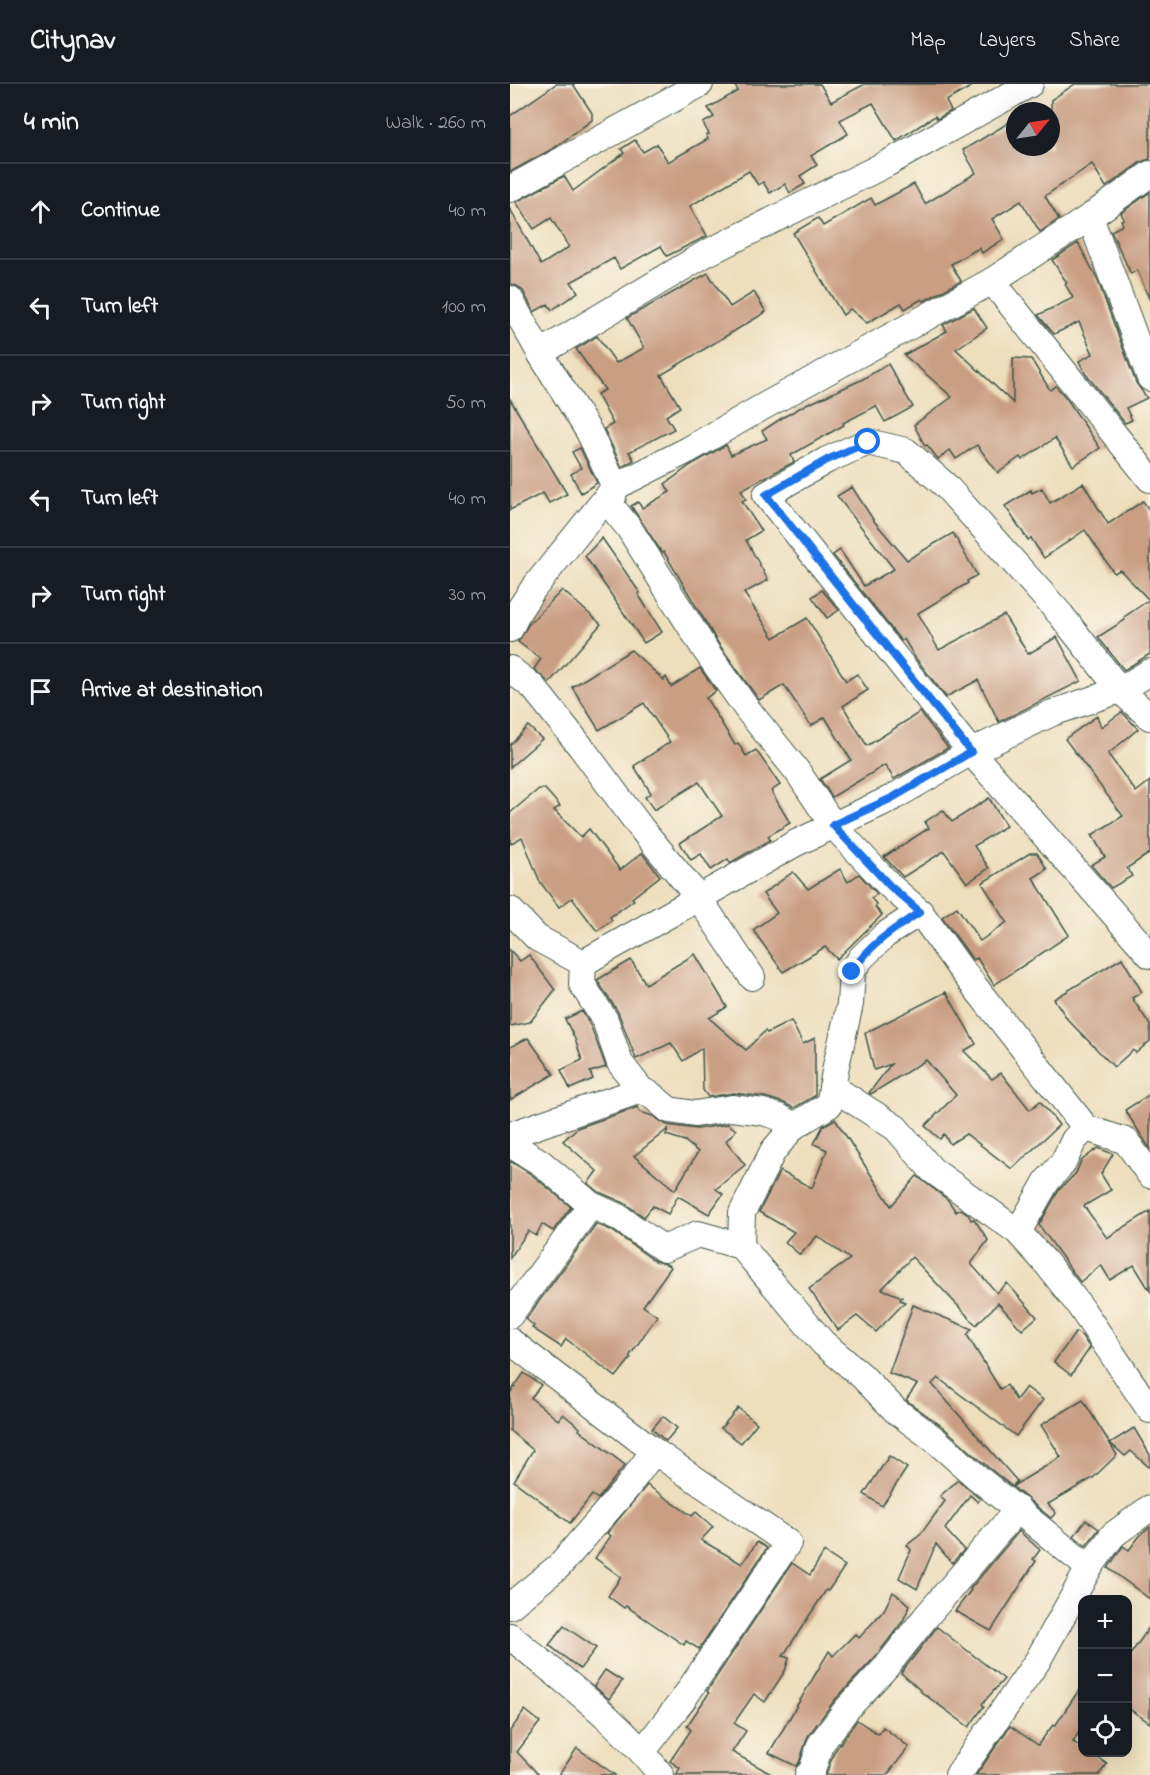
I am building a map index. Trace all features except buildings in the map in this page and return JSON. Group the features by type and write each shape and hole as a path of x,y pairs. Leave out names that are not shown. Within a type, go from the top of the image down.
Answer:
{"street":[{"path":"510,189 700,84"},
{"path":"540,353 705,254 888,163 1030,84"},
{"path":"513,610 533,589 615,487 688,450 992,281 1090,217 1150,174"},
{"path":"1090,217 1150,378"},
{"path":"992,281 1150,479"},
{"path":"510,299 589,432 615,487 611,506 629,528 706,651 747,709 797,771 833,825 890,886 920,912 960,968 1086,1128 1126,1141 1150,1175"},
{"path":"1150,717 1120,690 1061,615 961,503 906,451 868,442 827,460 766,495 971,752 1150,955"},
{"path":"510,669 533,687 581,747 641,828 698,897 752,977"},
{"path":"583,963 796,843 892,798 971,752 1052,713 1120,690 1150,672"},
{"path":"510,910 537,938 583,963"},
{"path":"741,1246 742,1213 773,1151 794,1126 829,1105 850,1004 852,972 861,957 885,935 920,912"},
{"path":"583,963 582,984 605,1020 620,1064 641,1090 669,1110 694,1114 732,1108 763,1112 779,1117 794,1126"},
{"path":"832,1087 896,1128 932,1170 1018,1232 1079,1305 1150,1410"},
{"path":"510,1135 641,1090"},
{"path":"1018,1232 1047,1180 1063,1163 1074,1140 1086,1128"},
{"path":"510,1144 540,1162 591,1205 618,1217 664,1249 698,1234 741,1246 823,1343 862,1376 896,1410 1089,1568"},
{"path":"510,1315 591,1205"},
{"path":"510,1341 654,1451 788,1543 694,1683 643,1751"},
{"path":"510,1606 559,1566 626,1489 654,1451"},
{"path":"958,1775 1038,1660 1089,1568 1113,1535 1150,1508"},
{"path":"808,1775 812,1771 820,1745 846,1710 887,1666 1018,1509"},
{"path":"510,1636 609,1719 643,1751 661,1775"}],"route":[{"path":"852,972 861,957 885,935 920,912 890,886 833,825 892,798 971,752 766,495 827,460 868,442"}]}
